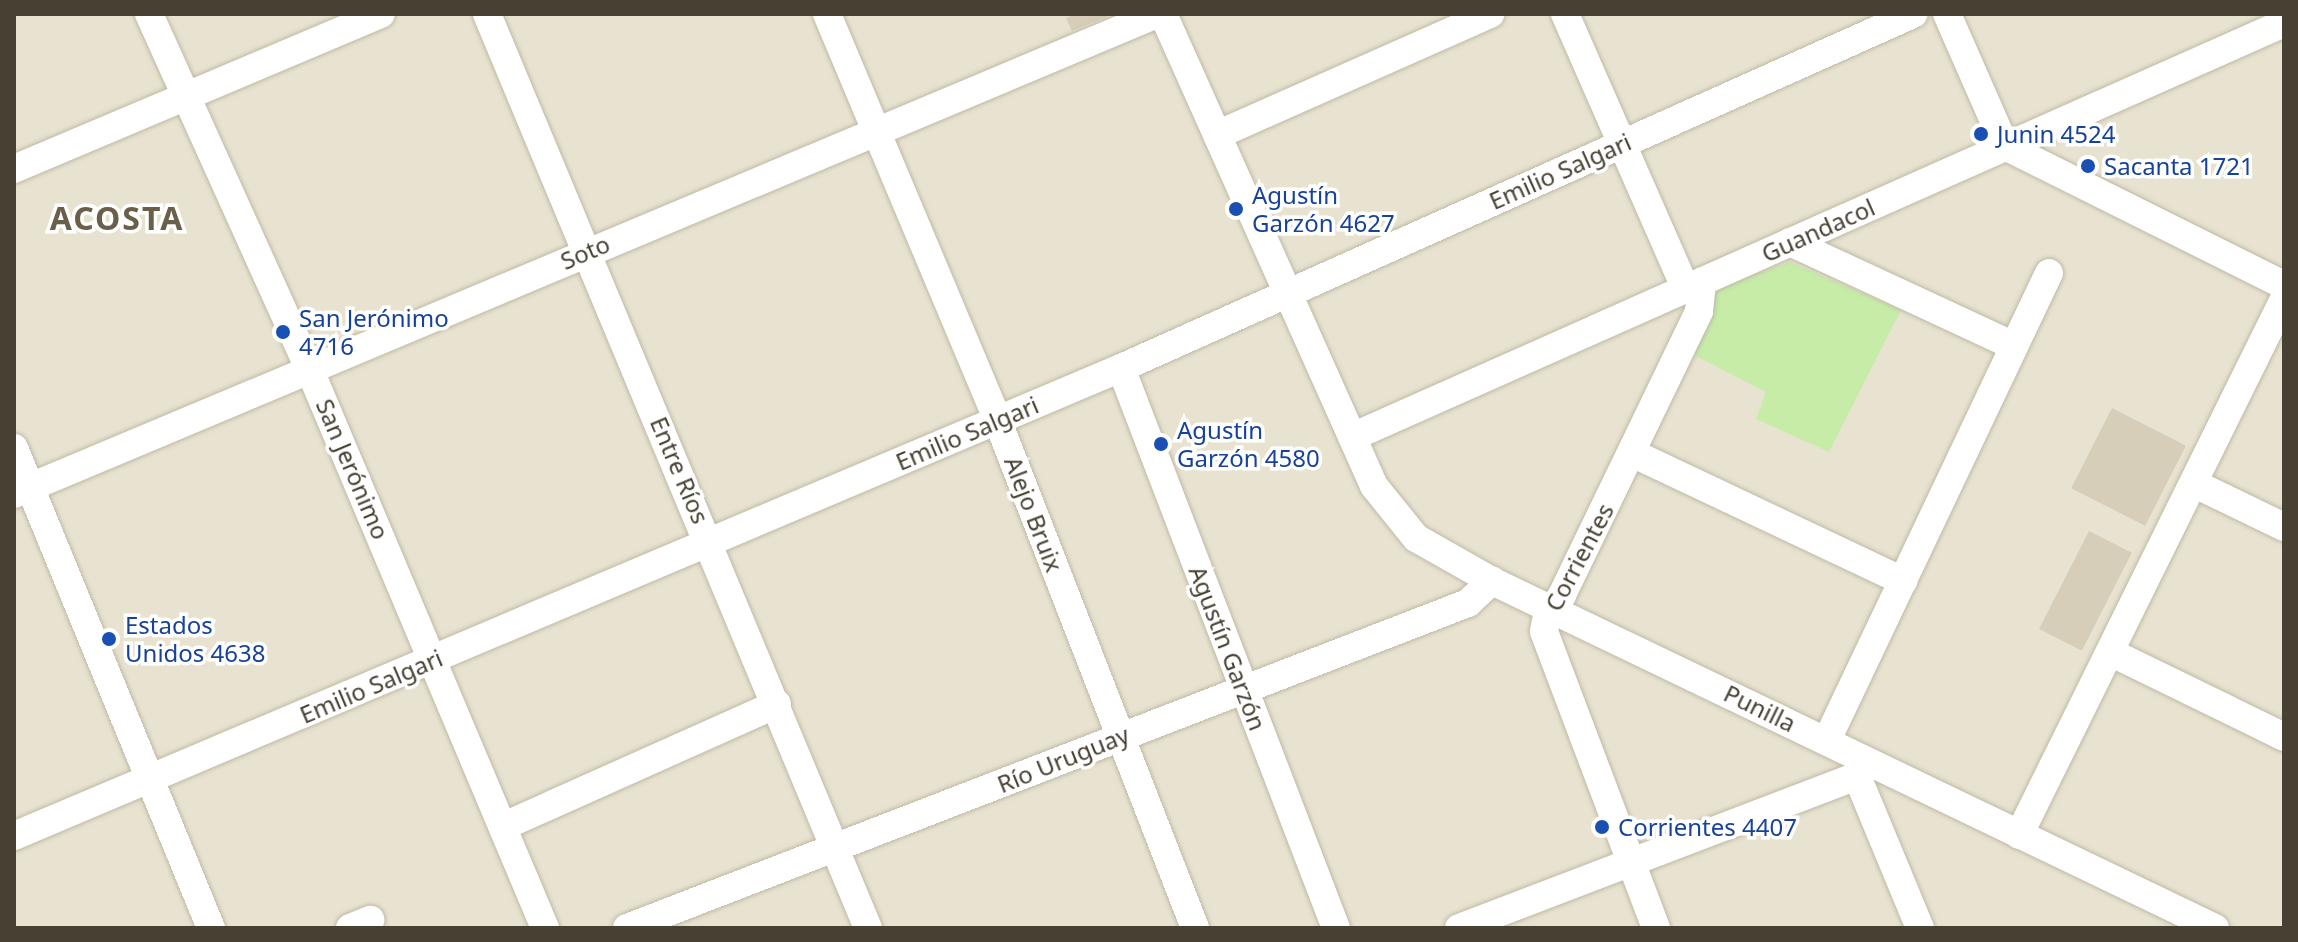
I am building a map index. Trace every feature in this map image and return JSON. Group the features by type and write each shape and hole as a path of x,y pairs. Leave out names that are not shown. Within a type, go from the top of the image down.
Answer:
{"street":[{"name":"San Jerónimo","path":"149,14 309,368 435,660 545,928"},
{"path":"14,169 381,14"},
{"name":"Entre Ríos","path":"487,14 712,543 868,928"},
{"name":"Alejo Bruix","path":"827,14 997,419 1195,928"},
{"path":"1160,14 1352,437"},
{"name":"Soto","path":"22,491 586,251 1160,14"},
{"path":"1217,135 1490,14"},
{"path":"1565,14 1622,143 1694,284"},
{"name":"Emilio Salgari","path":"14,836 1121,368 1913,14"},
{"path":"1947,14 2005,146 2284,285"},
{"name":"Guandacol","path":"1352,437 2284,23"},
{"path":"1790,242 2014,346"},
{"path":"1827,740 2049,273"},
{"name":"Corrientes","path":"1656,928 1544,631 1699,311 1694,284"},
{"path":"2019,835 2284,299"},
{"name":"Agustín Garzón","path":"1121,368 1336,928"},
{"name":"Punilla","path":"1352,437 1383,502 1416,538 1492,581 1554,607 1827,740 1860,768 2019,835 2215,928"},
{"path":"14,448 22,491 150,778 211,928"},
{"path":"1632,453 1903,581"},
{"path":"2195,484 2284,527"},
{"name":"Río Uruguay","path":"627,928 1121,737 1243,686 1468,603 1492,581"},
{"path":"2110,652 2284,737"},
{"path":"504,826 777,704"},
{"path":"1459,928 1860,768 1920,928"}],"shaded area":[{"path":"14,14 2284,14 2284,928 14,928"}],"green space":[{"path":"1790,262 1901,310 1829,452 1756,419 1766,392 1690,353 1719,287"}],"building":[{"path":"1076,14 1113,14 1072,31 1066,18"},
{"path":"2112,408 2186,446 2145,526 2071,488"},
{"path":"2089,531 2132,553 2082,651 2039,629"}],"place":[{"name":"Junin 4524","path":"1981,134"},
{"name":"Sacanta 1721","path":"2088,166"},
{"name":"Agustín Garzón 4627","path":"1236,209"},
{"name":"San Jerónimo 4716","path":"283,332"},
{"name":"Agustín Garzón 4580","path":"1161,444"},
{"name":"Estados Unidos 4638","path":"109,639"},
{"name":"Corrientes 4407","path":"1602,827"}],"district":[{"name":"ACOSTA","path":"117,218"}]}
